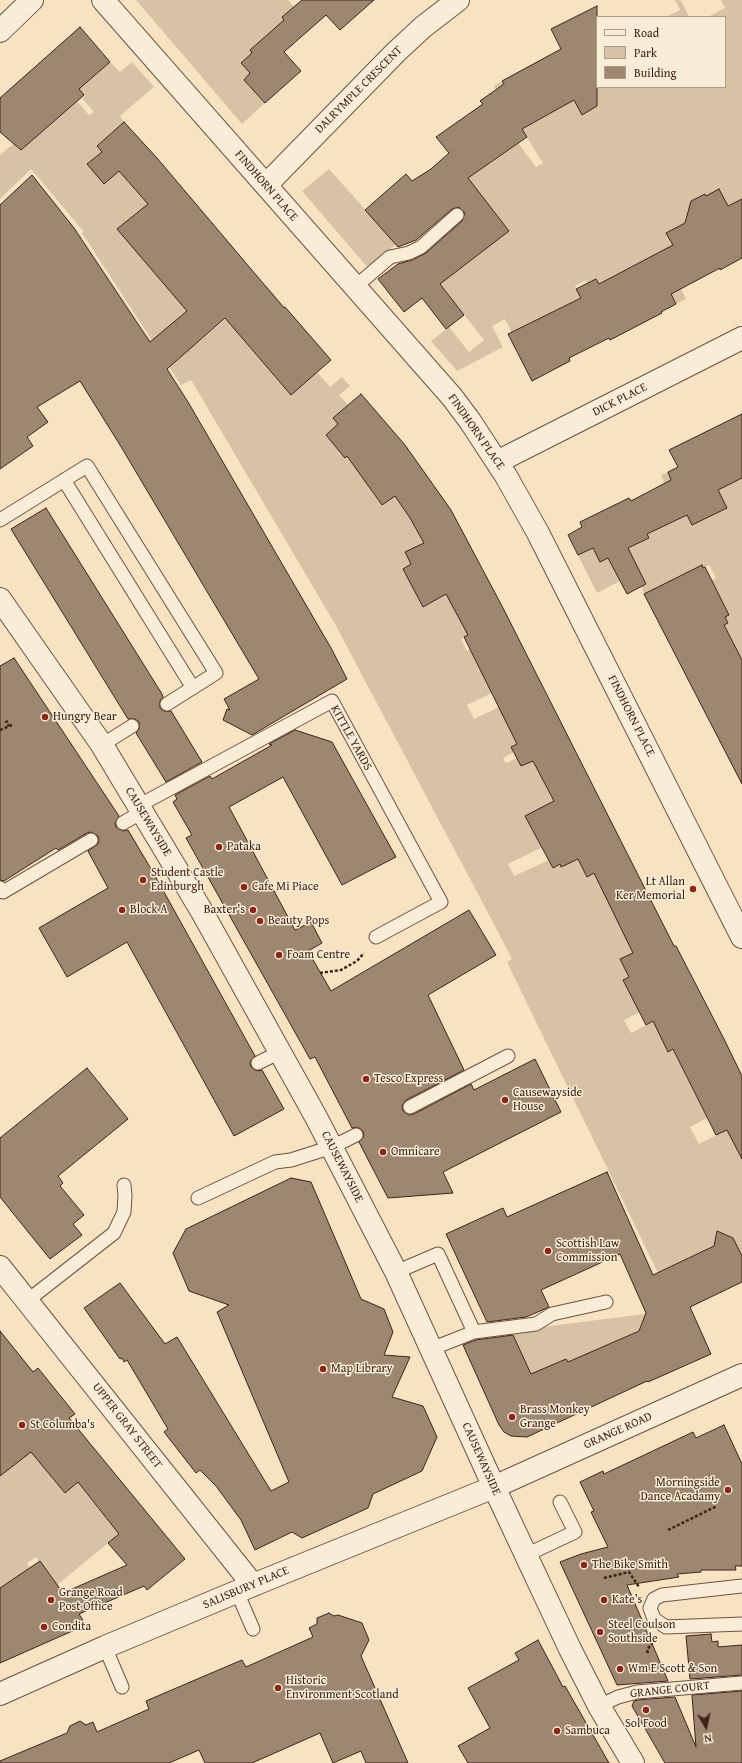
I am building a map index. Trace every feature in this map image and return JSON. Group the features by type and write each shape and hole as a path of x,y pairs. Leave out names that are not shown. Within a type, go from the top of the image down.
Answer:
{"street":[{"path":"0,31 32,0"},
{"name":"FINDHORN PLACE","path":"103,0 452,396 497,462 534,527 742,937"},
{"name":"DALRYMPLE CRESCENT","path":"266,186 396,52 423,27 458,0"},
{"name":"DICK PLACE","path":"497,462 742,338"},
{"name":"CAUSEWAYSIDE","path":"0,599 102,745 201,910 332,1147 396,1272 494,1487 599,1706 633,1763"},
{"name":"UPPER GRAY STREET","path":"0,1267 245,1589"},
{"name":"GRANGE ROAD","path":"494,1487 742,1375"},
{"name":"SALISBURY PLACE","path":"0,1694 105,1647 494,1487"}],"lane":[{"path":"355,287 390,257 408,253 421,247 458,215"},
{"path":"0,520 87,466 216,673 167,704"},
{"path":"64,480 193,688"},
{"name":"KITTLE YARDS","path":"140,809 332,701 441,902 376,937"},
{"path":"102,745 132,726"},
{"path":"123,823 140,809"},
{"path":"0,888 3,892 91,840"},
{"path":"258,1063 280,1052"},
{"path":"410,1107 508,1056"},
{"path":"198,1198 275,1162 291,1160 332,1147 356,1135"},
{"path":"27,1301 114,1233 124,1212 124,1185"},
{"path":"396,1272 438,1254 474,1332"},
{"path":"431,1349 474,1332 536,1324 552,1314 606,1302"},
{"path":"526,1555 575,1532 560,1502"},
{"path":"742,1586 657,1596 652,1602 650,1608 653,1616 658,1622 666,1627 742,1624"},
{"path":"245,1589 253,1630"},
{"path":"105,1647 122,1688"},
{"name":"GRANGE COURT","path":"599,1706 618,1697 636,1692 742,1683"}],"path":[{"path":"8,721 6,722 9,726"},
{"path":"0,730 12,725"},
{"path":"320,973 341,970 357,962 376,937"},
{"path":"668,1530 717,1506"},
{"path":"604,1578 629,1572 633,1576 641,1591 652,1602"}],"green space":[{"path":"136,0 288,0 294,7 282,17 299,38 252,53 241,63 250,73 244,80 265,103 242,124"},
{"path":"675,0 681,0 689,16 668,16 680,10"},
{"path":"721,0 742,0 742,199 728,206 705,194 691,201 689,209 697,225 666,233 675,249 664,254 686,299 676,304 651,257 599,284 596,279 587,283 586,280 575,286 590,317 512,333 505,319 492,326 503,347 457,371 431,341 449,327 469,352 484,340 440,284 509,230 492,209 478,220 465,212 451,211 440,213 466,177 474,174 515,146 513,136 536,167 543,163 494,86 502,81 528,126 553,112 596,63 596,88 726,88 726,16 710,16 725,8"},
{"path":"110,62 120,72 132,62 154,87 120,116 124,122 97,146 106,157 98,164 93,159 87,164 119,171 129,183 138,175 151,202 119,228 172,293 230,244 236,251 199,282 195,345 266,285 285,307 245,342 291,395 317,372 330,387 342,377 350,386 339,395 348,405 333,418 338,424 326,435 345,458 354,450 384,481 371,490 381,505 395,496 414,523 424,543 405,552 411,564 403,569 423,606 446,594 483,627 461,639 467,651 470,649 492,693 467,705 474,719 499,707 514,738 537,734 513,746 514,752 503,758 506,763 517,758 522,766 533,761 554,801 525,816 530,826 549,844 508,864 514,876 549,860 553,868 560,864 561,867 578,859 587,876 629,856 632,862 624,866 653,935 629,977 623,980 632,998 651,1006 624,1020 631,1033 693,1001 673,1049 707,1118 690,1127 699,1144 727,1130 742,1132 742,1255 733,1238 729,1240 727,1235 724,1234 715,1238 716,1245 686,1259 705,1300 676,1313 646,1316 643,1322 644,1328 568,1362 536,1386 511,1331 676,1310 507,962 512,959 497,930 335,624 191,380 181,385 82,233 84,232 31,169 0,199 0,155 72,95 89,115 94,112 82,98 85,96 79,89"},
{"path":"329,169 396,244 368,268 302,191"},
{"path":"668,472 693,525 727,508 718,490 742,478 742,660 724,625 725,617 729,615 710,581 716,578 709,565 703,568 702,565 645,595 641,586 646,584 639,571 597,593 578,555 593,548 600,562 649,538 647,534 677,520 661,475"},
{"path":"40,1443 61,1469 51,1477 65,1493 102,1463 110,1473 86,1493 119,1534 57,1585 36,1557 27,1563 30,1568 0,1590 0,1476"}],"building":[{"path":"302,0 374,0 340,30 326,15 284,52 301,71 265,103 244,80 250,73 241,63 252,53 250,50 284,20 282,17"},
{"path":"597,6 597,106 582,115 574,100 522,129 527,137 468,178 509,231 440,284 464,315 446,329 422,298 404,312 378,279 398,264 412,260 426,253 462,221 465,213 459,207 452,209 416,240 398,247 365,210 406,174 412,181 431,169 449,153 436,137 483,104 480,101 504,84 502,81 561,49 551,29"},
{"path":"80,27 110,62 79,89 84,95 21,150 0,132 0,98"},
{"path":"124,122 157,158 284,308 285,307 331,360 291,395 225,318 167,369 188,402 331,648 347,679 252,735 223,720 227,709 230,710 224,699 259,679 120,445 80,381 37,407 48,422 27,437 33,446 0,469 0,205 32,175 74,228 150,342 187,311 117,229 148,204 119,171 104,184 87,164 102,152 97,146"},
{"path":"719,189 728,206 742,199 742,258 671,294 676,304 661,312 662,313 610,340 609,338 569,358 570,361 532,381 508,334 581,298 576,289 596,279 599,284 673,245 666,233 685,223 691,201 705,194 706,196"},
{"path":"361,394 405,445 451,510 503,608 674,946 676,946 724,1039 742,1076 742,1159 727,1130 716,1135 673,1049 668,1052 653,1021 646,1025 623,980 629,977 620,959 633,953 594,873 587,877 578,859 561,867 560,864 553,868 525,816 554,801 533,761 521,766 511,747 517,744 464,637 468,635 446,594 423,607 403,569 411,564 405,552 424,543 410,518 395,496 382,505 347,456 345,458 326,435 338,424 333,418"},
{"path":"742,414 742,478 718,490 727,508 692,525 687,515 647,534 649,538 628,548 646,584 627,594 608,558 600,562 593,548 578,555 568,535 582,527 580,522 629,498 631,501 671,480 668,472 678,467 669,450"},
{"path":"46,508 162,694 163,697 160,701 160,708 164,711 171,711 202,762 166,782 136,733 139,729 139,722 135,719 128,719 11,529"},
{"path":"702,565 703,568 705,567 729,615 725,617 728,623 724,625 742,660 742,784 644,594"},
{"path":"14,658 119,816 115,823 116,827 123,831 128,830 255,1056 250,1062 251,1067 257,1071 262,1070 284,1109 234,1136 127,942 67,977 39,928 108,888 88,851 98,844 98,836 91,832 87,833 58,850 56,848 4,881 0,880 0,666"},
{"path":"295,730 332,742 396,857 342,885 283,777 229,807 295,930 311,922 322,943 308,951 331,991 469,910 496,955 428,995 464,1070 406,1100 402,1106 403,1111 409,1115 414,1114 471,1084 474,1090 535,1059 561,1112 443,1172 453,1193 388,1198 359,1142 364,1136 363,1131 357,1127 352,1128 315,1057 310,1059 186,838 192,835 173,802 177,799 175,795 210,776 212,779 272,745 269,744"},
{"path":"87,1068 128,1119 58,1176 63,1183 60,1186 84,1215 73,1224 82,1235 50,1259 0,1197 0,1138"},
{"path":"607,1172 653,1275 714,1246 717,1231 733,1238 742,1256 742,1282 690,1307 711,1354 648,1382 647,1381 527,1437 511,1436 504,1432 499,1425 463,1345 476,1340 513,1335 531,1374 566,1359 568,1362 639,1331 646,1313 620,1254 541,1290 549,1307 526,1317 487,1322 446,1234 503,1208 507,1217"},
{"name":"Map Library","path":"291,1178 311,1182 361,1299 384,1309 393,1332 384,1355 410,1357 392,1397 423,1406 437,1437 422,1471 373,1494 368,1508 302,1538 292,1532 255,1550 241,1520 216,1486 200,1470 196,1473 164,1432 168,1429 127,1360 124,1362 122,1358 120,1359 84,1308 120,1283 165,1344 177,1337 271,1491 289,1482 217,1312 229,1305 189,1291 173,1253 186,1229"},
{"path":"0,1331 33,1372 38,1368 75,1414 69,1418 185,1559 147,1590 144,1586 79,1614 86,1625 0,1663 0,1588 40,1561 63,1593 127,1565 108,1543 119,1534 78,1482 65,1493 31,1452 0,1476"},
{"path":"724,1425 742,1464 742,1566 735,1566 736,1570 701,1570 701,1572 677,1574 679,1577 627,1585 668,1681 617,1685 560,1562 581,1554 608,1547 591,1512 594,1511 580,1482 603,1471 604,1474 693,1432 696,1438"},
{"name":"Historic Environment Scotland","path":"329,1613 334,1616 338,1615 362,1623 369,1640 361,1656 408,1763 366,1763 361,1751 333,1763 320,1733 252,1763 205,1763 199,1750 169,1763 0,1763 0,1761 67,1733 70,1726 80,1721 86,1725 93,1722 97,1732 149,1709 146,1701 242,1660 246,1667 313,1637 309,1628 317,1624 317,1618"},
{"path":"711,1634 712,1642 718,1641 718,1647 742,1645 742,1675 690,1679 686,1636"},
{"path":"538,1640 563,1687 565,1686 609,1763 468,1763 458,1746 490,1728 468,1688 519,1660 515,1653"},
{"path":"742,1691 742,1763 665,1763 632,1706 634,1701 638,1700 675,1697 696,1747 692,1695"}],"place":[{"name":"Hungry Bear","path":"45,717"},
{"name":"Pataka","path":"219,847"},
{"name":"Student Castle Edinburgh","path":"143,880"},
{"name":"Cafe Mi Piace","path":"244,887"},
{"name":"Lt Allan Ker Memorial","path":"693,889"},
{"name":"Block A","path":"122,910"},
{"name":"Baxter's","path":"253,910"},
{"name":"Beauty Pops","path":"260,921"},
{"name":"Foam Centre","path":"279,955"},
{"name":"Tesco Express","path":"366,1079"},
{"name":"Causewayside House","path":"505,1100"},
{"name":"Omnicare","path":"383,1152"},
{"name":"Scottish Law Commission","path":"548,1251"},
{"name":"Map Library","path":"323,1369"},
{"name":"Brass Monkey Grange","path":"512,1417"},
{"name":"St Columba's","path":"22,1425"},
{"name":"Morningside Dance Acadamy","path":"728,1490"},
{"name":"The Bike Smith","path":"584,1565"},
{"name":"Grange Road Post Office","path":"51,1600"},
{"name":"Kate’s","path":"604,1600"},
{"name":"Condita","path":"44,1627"},
{"name":"Steel Coulson Southside","path":"600,1632"},
{"name":"Wm E Scott & Son","path":"620,1669"},
{"name":"Historic Environment Scotland","path":"278,1688"},
{"name":"Sol Food","path":"646,1710"},
{"name":"Sambuca","path":"557,1731"}]}
